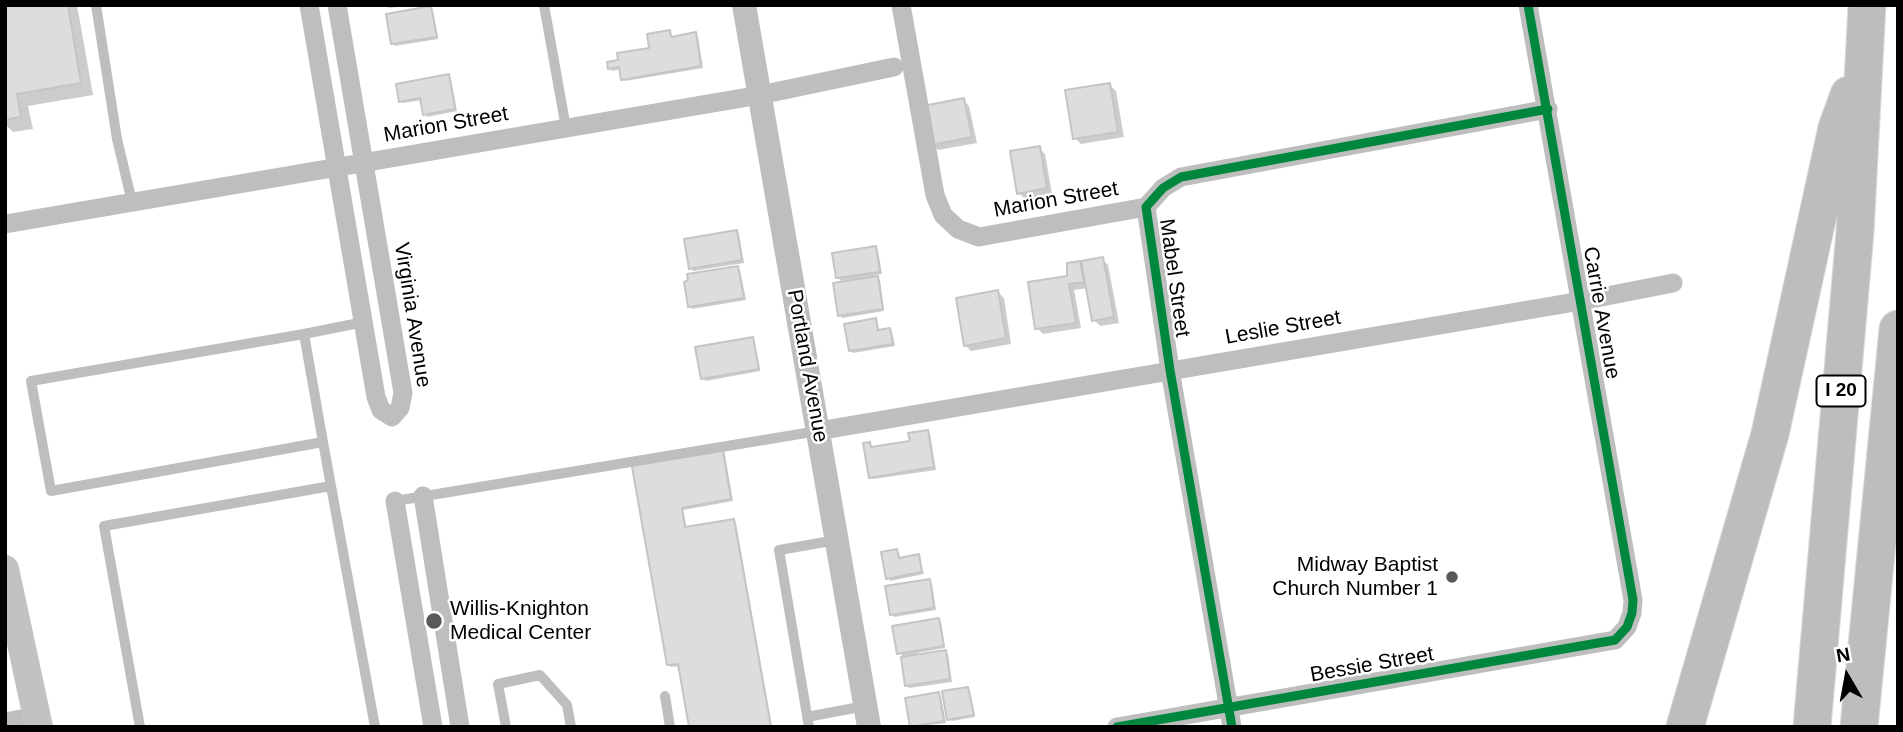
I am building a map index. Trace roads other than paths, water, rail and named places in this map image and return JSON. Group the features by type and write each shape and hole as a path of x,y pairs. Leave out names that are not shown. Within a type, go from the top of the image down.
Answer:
{"highway":[{"name":"I 20","path":"1812,727 1855,232 1867,5"},
{"path":"1685,727 1770,434 1837,128 1864,55"},
{"name":"I 20","path":"1859,727 1898,329"}],"main road":[{"path":"5,569 38,722"}],"street":[{"name":"Virginia Avenue","path":"309,5 376,397 381,410 392,417 400,408 403,393 337,5"},
{"name":"Portland Avenue","path":"744,5 867,716"},
{"name":"Marion Street","path":"901,5 935,195 943,215 958,229 979,237 1146,207"},
{"name":"Carrie Avenue","path":"1528,5 1633,600 1627,627"},
{"name":"Marion Street","path":"5,224 760,95 894,68"},
{"name":"Mabel Street","path":"1230,717 1170,370 1146,207 1163,188 1181,177 1548,109"},
{"name":"Leslie Street","path":"818,431 1673,283"},
{"path":"423,496 460,727"},
{"path":"395,501 433,727"},
{"name":"Bessie Street","path":"1117,727 1230,717 1615,640 1627,627"},
{"path":"5,722 38,722"}],"lane":[{"path":"96,5 117,139 132,202"},
{"path":"544,5 566,128"},
{"path":"323,442 51,491 31,382 364,322"},
{"path":"304,334 375,727"},
{"path":"395,501 818,431"},
{"path":"140,727 104,526 331,486"},
{"path":"837,540 779,550 808,722 867,716"},
{"path":"506,727 498,684 540,675 567,705 571,727"},
{"path":"665,696 670,727"}],"place":[{"name":"Midway Baptist Church Number 1","path":"1452,577"},
{"name":"Willis-Knighton Medical Center","path":"434,621"}]}
